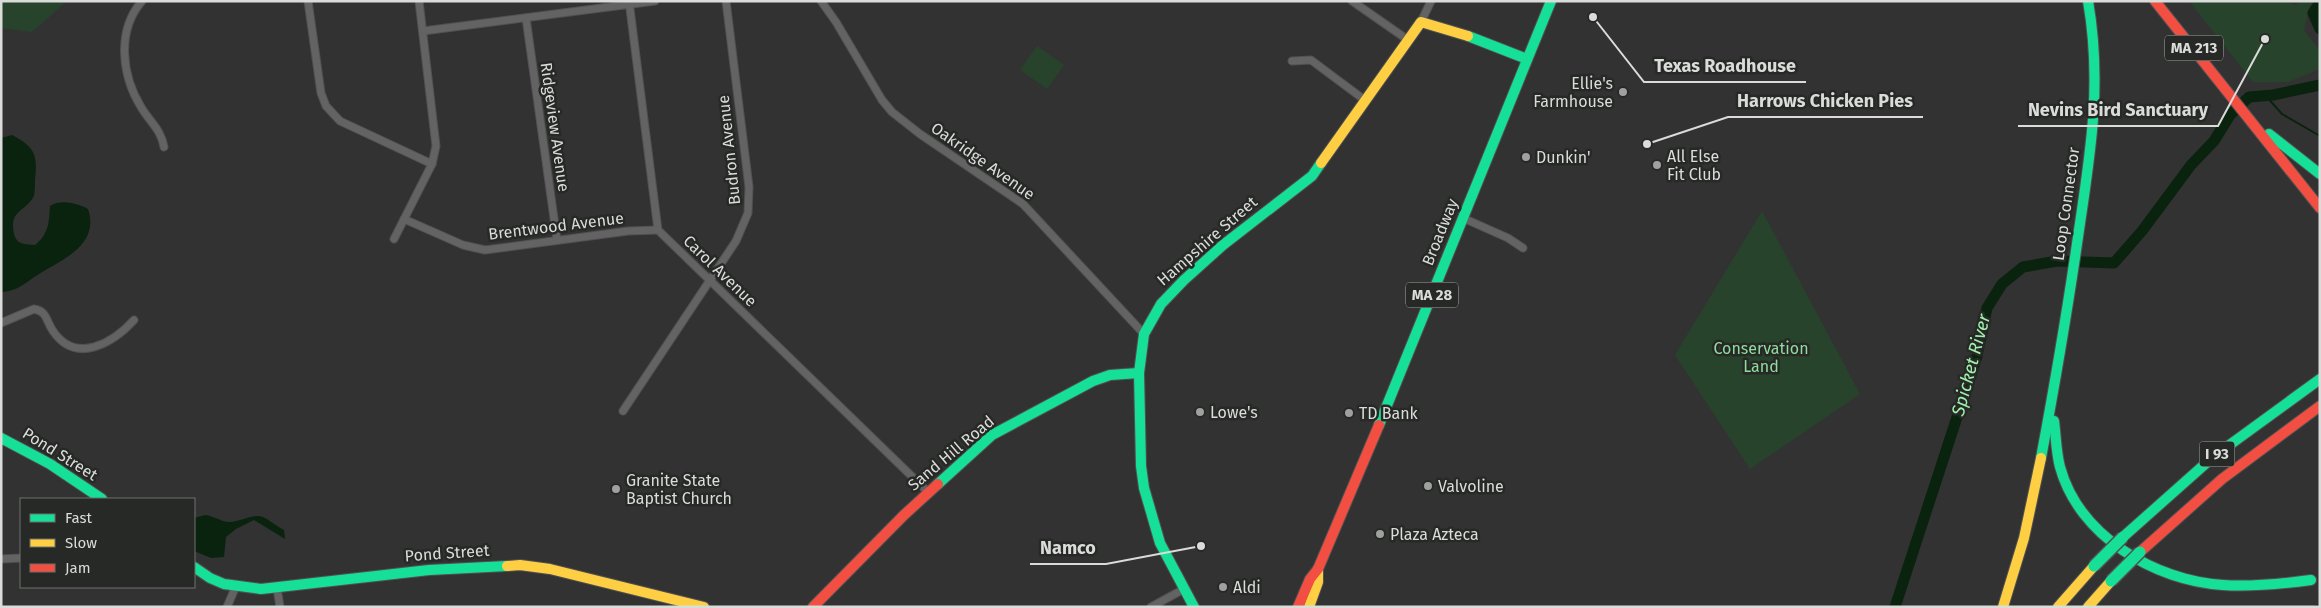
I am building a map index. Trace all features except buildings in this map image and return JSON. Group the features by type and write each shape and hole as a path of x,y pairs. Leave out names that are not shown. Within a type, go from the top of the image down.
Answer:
{"main road":[{"name":"Broadway","path":"1318,569 1417,334 1550,1"},
{"name":"Loop Connector","path":"2055,380 2074,269 2097,98 2095,39 2088,1"},
{"name":"MA 213","path":"2155,1 2245,112"},
{"name":"Hampshire Street","path":"1194,607 1160,542 1144,488 1140,450 1139,374 1140,353 1144,334 1160,304 1184,280 1223,245 1312,176 1421,22"},
{"path":"1421,22 1473,38 1527,59"},
{"path":"2245,112 2290,152 2320,174"},
{"path":"2245,112 2320,208"},
{"name":"Sand Hill Road","path":"813,607 928,492 975,450 1005,427 1098,379 1116,375 1139,374"},
{"name":"I 93","path":"2058,607 2094,566 2123,537 2213,457 2320,379"},
{"path":"2055,380 2054,438 2058,459 2068,490 2082,519 2096,538 2113,556 2134,572"},
{"path":"2003,607 2033,499 2055,380"},
{"name":"I 93","path":"2088,607 2140,552 2222,479 2320,406"},
{"name":"Pond Street","path":"1,438 50,464 98,498"},
{"name":"Pond Street","path":"195,568 210,578 236,586 261,589 429,570 520,565 550,570 704,607"},
{"path":"1298,607 1310,579 1318,569"},
{"path":"1309,607 1318,582 1318,569"},
{"path":"2292,594 2316,578"},
{"path":"2258,597 2284,592 2316,578"}],"street":[{"path":"142,1 128,27 125,39 125,64 136,99 160,132 164,146"},
{"path":"308,1 321,93 331,112 340,121 432,164"},
{"path":"394,239 432,164 436,146 435,124 419,1"},
{"path":"423,31 655,1"},
{"name":"Budron Avenue","path":"623,411 736,241 746,220 750,205 726,1"},
{"name":"Oakridge Avenue","path":"821,1 836,22 882,100 892,112 920,134 1023,204 1144,334"},
{"path":"1352,1 1408,40"},
{"name":"Hampshire Street","path":"1421,22 1431,1"},
{"path":"630,3 658,230"},
{"name":"Ridgeview Avenue","path":"526,18 556,240"},
{"path":"1292,61 1311,60 1366,101"},
{"path":"1463,218 1508,238 1523,248"},
{"name":"Brentwood Avenue","path":"404,219 463,245 478,249 500,249 628,231 658,230"},
{"name":"Carol Avenue","path":"658,230 928,492"},
{"path":"1,323 18,317 34,308 45,314 53,332 62,340 73,346 88,349 102,345 115,338 134,320"},
{"path":"1,559 20,558"},
{"path":"227,607 236,586"},
{"path":"277,588 280,607"},
{"path":"1150,607 1184,589"}],"green space":[{"path":"1,1 67,1 32,32 1,28"},
{"path":"2189,1 2285,1 2295,5 2301,1 2313,1 2309,8 2304,30 2320,51 2320,69 2288,82 2253,82"},
{"path":"1037,46 1064,65 1047,89 1020,70"},
{"name":"Conservation Land","path":"1762,211 1860,394 1750,469 1675,355"}],"shaded area":[{"path":"12,135 30,148 36,164 34,196 16,215 13,226 15,238 22,243 35,245 40,241 46,232 49,222 50,206 54,204 64,202 88,209 90,222 89,232 77,249 17,288 1,292 1,138"},
{"path":"205,515 228,522 259,516 284,530 285,539 254,520 236,529 226,537 224,557 211,558 195,551 195,518"}],"waterway":[{"name":"Spicket River","path":"2320,3 2313,13 2320,29"},
{"name":"Spicket River","path":"1895,607 1977,356 1987,308 2002,284 2023,267 2057,261 2114,263 2142,231 2191,165 2214,141 2230,115 2249,97 2273,95 2320,85"},
{"path":"2265,95 2282,114 2320,136"},
{"path":"2314,607 2320,605"}],"traffic: fast":[{"path":"1379,425 1551,1"},
{"path":"2041,458 2070,288 2091,144 2094,60 2088,1"},
{"path":"1468,36 1527,59"},
{"path":"2269,134 2320,174"},
{"path":"1194,607 1160,543 1144,488 1141,466 1139,373 1144,334 1161,304 1184,280 1223,245 1312,176 1321,163"},
{"path":"938,484 992,435 1093,381 1110,375 1139,373"},
{"path":"2123,537 2213,457 2320,379"},
{"path":"2054,421 2060,467 2070,492 2084,514 2102,534 2123,550 2147,564 2172,575 2197,582 2245,586 2311,580"},
{"path":"1,438 50,464 101,498"},
{"path":"2094,566 2123,537"},
{"path":"2111,581 2140,552"},
{"path":"195,568 210,578 224,584 261,589 429,570 507,566"}],"traffic: slow":[{"path":"1321,163 1421,22 1468,36"},
{"path":"2003,607 2024,538 2041,458"},
{"path":"507,566 520,565 550,569 704,607"},
{"path":"2058,607 2094,566"},
{"path":"1309,607 1318,582 1318,569"},
{"path":"2088,607 2111,581"}],"traffic: jam":[{"path":"2155,1 2320,208"},
{"path":"2140,552 2222,479 2320,406"},
{"path":"1298,607 1310,579 1318,569 1379,425"},
{"path":"813,607 904,515 938,484"}],"place":[{"name":"Texas Roadhouse","path":"1593,17"},
{"name":"Nevins Bird Sanctuary","path":"2265,39"},
{"name":"Ellie's Farmhouse","path":"1623,92"},
{"name":"Harrows Chicken Pies","path":"1647,144"},
{"name":"Dunkin'","path":"1526,157"},
{"name":"All Else Fit Club","path":"1657,165"},
{"name":"Lowe's","path":"1200,412"},
{"name":"TD Bank","path":"1349,413"},
{"name":"Valvoline","path":"1428,486"},
{"name":"Granite State Baptist Church","path":"616,489"},
{"name":"Plaza Azteca","path":"1380,534"},
{"name":"Namco","path":"1201,546"},
{"name":"Aldi","path":"1223,587"}]}
